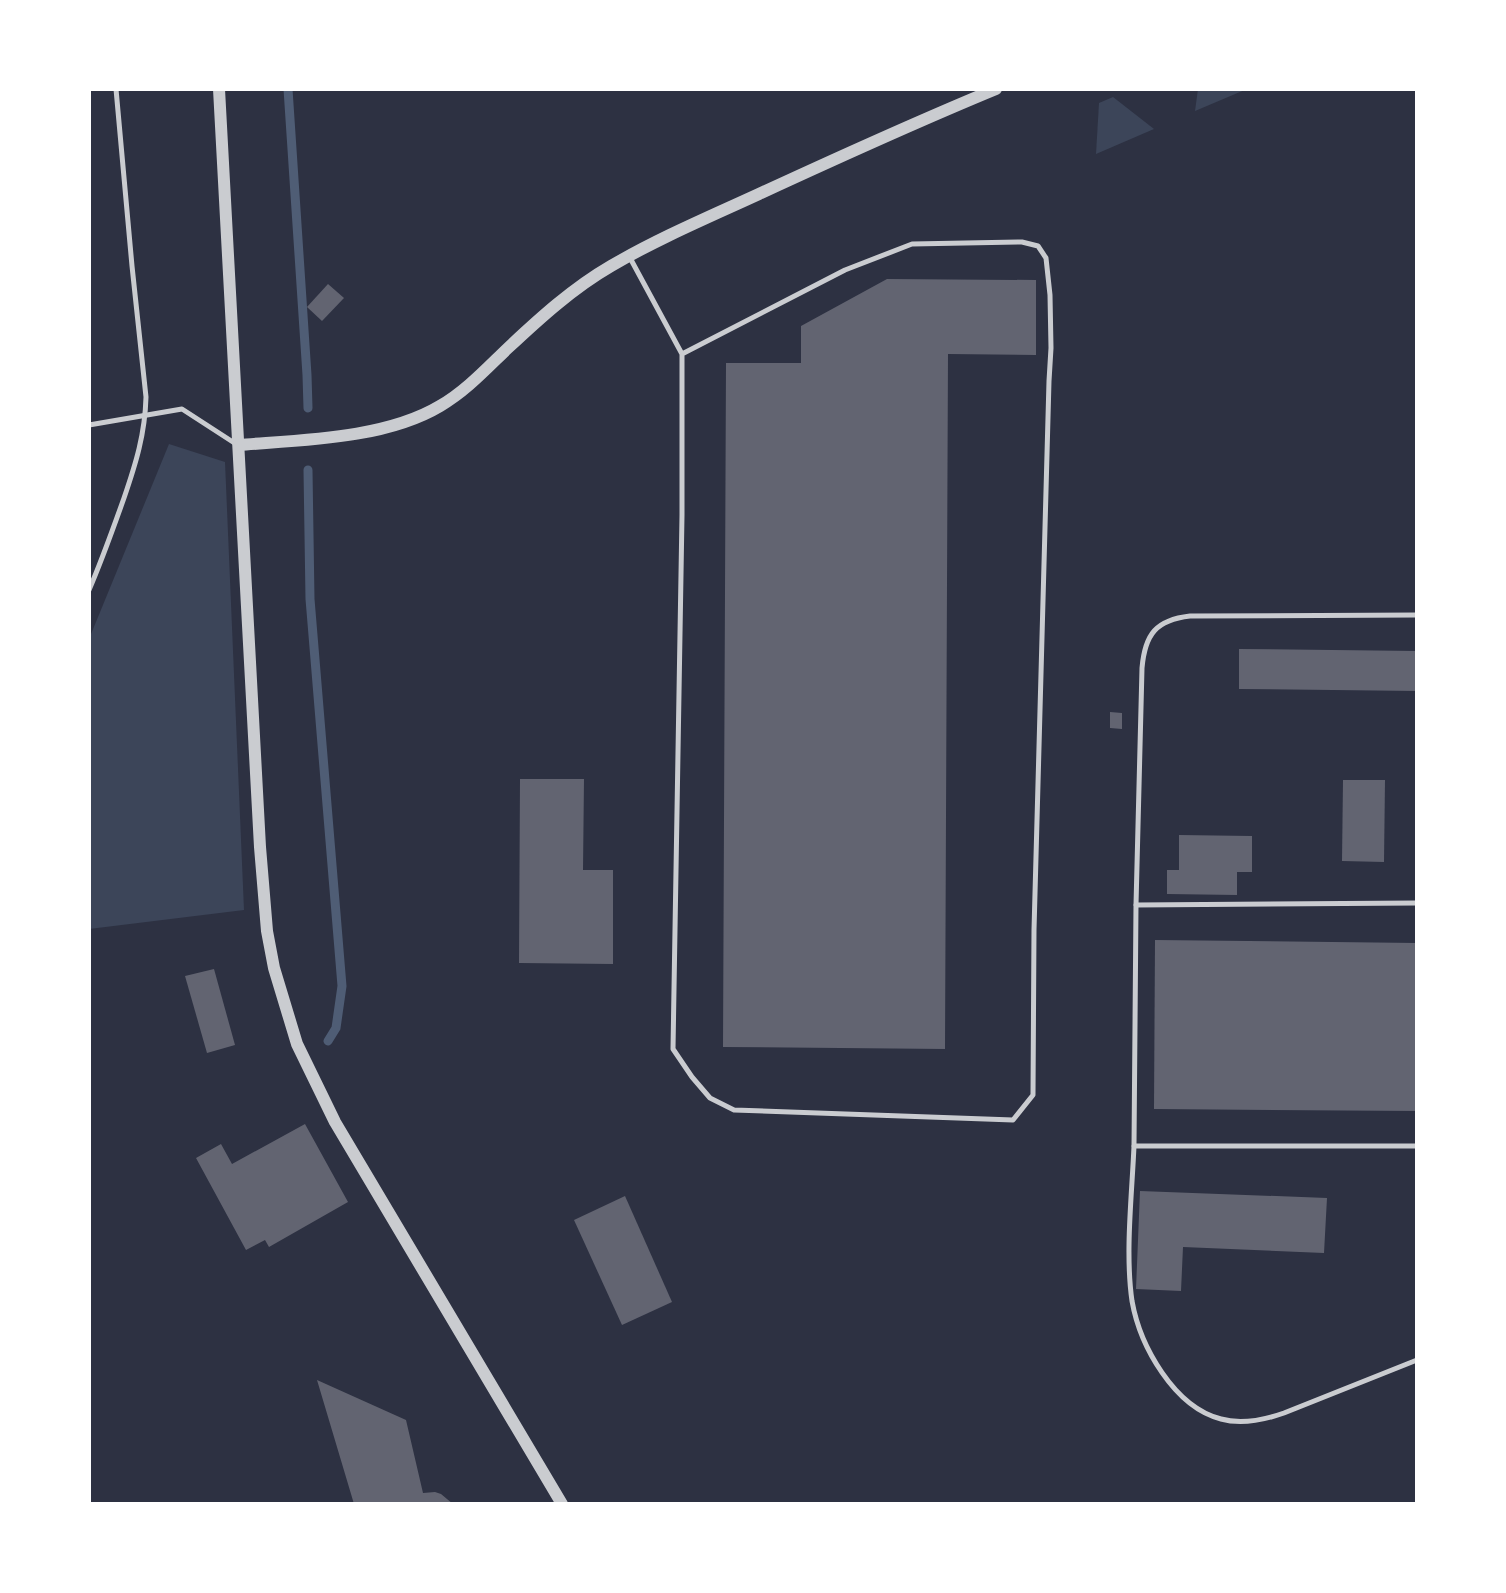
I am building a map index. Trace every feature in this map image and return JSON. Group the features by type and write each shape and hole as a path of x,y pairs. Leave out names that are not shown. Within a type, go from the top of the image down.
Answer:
{"street":[{"path":"219,89 263,894 274,968 297,1044 335,1122 562,1504"},
{"path":"239,445 360,432 426,414 474,381 530,327 572,292 629,256 866,145 996,89"}],"lane":[{"path":"89,590 107,547 139,453 146,415 116,89"},
{"path":"629,256 682,354 682,529 673,1049 710,1098 734,1110 1013,1120 1033,1096 1034,930 1051,348 1046,258 1038,246 1022,242 912,244 845,270 682,354"},
{"path":"89,425 182,409 239,445"},
{"path":"1417,615 1176,617 1153,630 1147,642 1142,668 1134,1146 1129,1256 1135,1317 1149,1349 1180,1395 1194,1406 1221,1419 1251,1421 1268,1418 1417,1360"},
{"path":"1136,905 1417,904"},
{"path":"1134,1146 1417,1146"}],"shaded area":[{"path":"1198,89 1247,89 1195,111"},
{"path":"1113,97 1154,129 1096,154 1099,103"},
{"path":"169,444 225,462 244,910 89,929 89,639"}],"building":[{"path":"887,279 1036,280 1036,355 948,354 945,1049 723,1047 726,363 801,363 801,326"},
{"path":"328,284 344,298 322,321 307,307"},
{"path":"1239,649 1417,651 1417,691 1239,689"},
{"path":"1110,712 1122,713 1122,729 1110,728"},
{"path":"520,779 584,779 583,870 613,870 613,964 519,963"},
{"path":"1343,780 1385,780 1384,862 1342,861"},
{"path":"1179,835 1252,836 1252,872 1237,872 1237,895 1167,894 1167,870 1179,870"},
{"path":"1155,940 1417,943 1417,1111 1154,1109"},
{"path":"214,969 235,1045 207,1053 185,976"},
{"path":"305,1124 348,1202 269,1247 265,1240 246,1250 196,1158 221,1144 232,1164"},
{"path":"1140,1191 1327,1198 1324,1253 1183,1247 1181,1291 1136,1289"},
{"path":"625,1196 672,1302 622,1325 574,1220"},
{"path":"317,1380 406,1420 423,1493 441,1494 453,1504 354,1504"}],"waterway":[{"path":"288,89 308,408"},
{"path":"308,470 310,599 342,986 336,1028 328,1041"}]}
